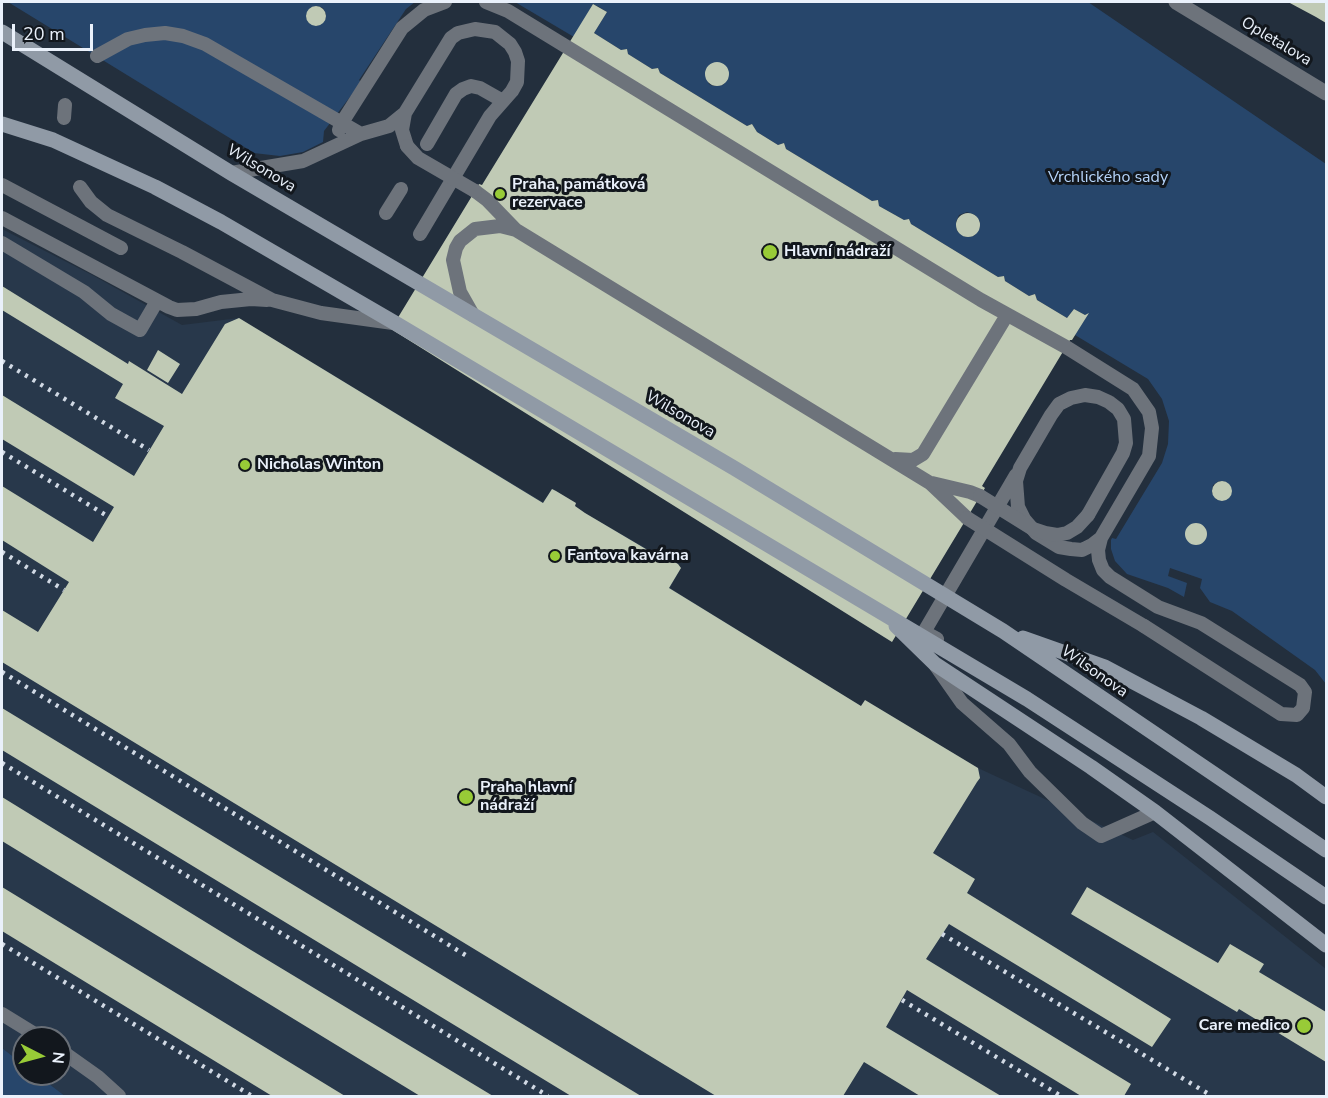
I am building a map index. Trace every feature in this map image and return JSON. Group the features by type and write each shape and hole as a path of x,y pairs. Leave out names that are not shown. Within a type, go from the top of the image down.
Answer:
{"main road":[{"name":"Wilsonova","path":"2,32 231,173 734,468 1003,631 1326,850"},
{"path":"2,124 53,140 155,187 221,222 395,323 878,608 1027,699 1326,897"},
{"path":"878,608 935,664 1155,812 1326,945"},
{"path":"1003,631 1105,667 1201,718 1326,797"}],"street":[{"name":"Opletalova","path":"1176,2 1326,93"}],"lane":[{"path":"335,146 341,124 402,28 424,10 445,2"},
{"path":"405,113 402,130 412,153 475,191 516,230 930,483 967,518 1144,626 1281,714 1297,715 1304,708 1305,692 1300,685 1201,623 1158,607 1110,577 1103,570 1098,550 1101,538 1149,456 1152,428 1149,412 1133,389 1033,327 1007,315 508,11 486,2"},
{"path":"231,173 303,161 361,134 389,126 405,113 451,38 458,33 475,29 495,32 515,51 518,61 517,82 490,116 420,234"},
{"path":"97,56 128,39 145,35 165,33 183,36 205,44 361,134"},
{"path":"427,144 456,94 463,88 471,86 480,88 503,101"},
{"path":"2,185 121,248"},
{"path":"80,187 91,202 107,215 272,300 321,314 395,323"},
{"path":"386,213 400,189"},
{"path":"2,218 156,301 177,310 222,302 251,299 272,300"},
{"path":"473,315 460,292 453,260 456,248 460,241 475,229 501,226 516,230"},
{"path":"2,243 84,292 111,314 140,330 156,301"},
{"path":"884,455 909,461 922,454 1007,315"},
{"path":"930,483 980,496 1033,529 1044,533 1057,535 1067,532 1077,527 1088,515 1123,453 1126,443 1124,419 1118,409 1109,402 1098,397 1084,395 1071,398 1059,405 1051,415 1020,468 924,632 977,662"},
{"path":"1020,468 1016,481 1018,507 1024,519 1036,533 1059,547 1082,550 1101,538"},
{"path":"935,664 962,703 1009,744 1030,772 1082,823 1101,836 1155,812"},
{"path":"2,1014 22,1026"},
{"path":"72,1059 119,1096"}],"shaded area":[{"path":"2,229 94,276 182,325 239,318 543,502 552,489 576,503 575,506 585,513 656,554 678,564 681,568 670,588 861,706 865,700 978,768 1133,840 1153,832 1326,969 1326,1096 65,1096 52,1086 72,1086 72,1026 12,1026 12,1056 2,1048"}],"green space":[{"path":"8,2 415,2 406,9 359,80 361,82 359,85 324,131 323,142 303,152 280,156 245,152 246,148","holes":["317,6 323,8 326,14 325,20 317,26 308,22 306,16 310,8"]},
{"name":"Vrchlického sady","path":"515,2 1088,2 1326,164 1326,684 1315,670 1232,611 1210,602 1200,588 1202,579 1170,568 1168,576 1187,583 1184,597 1168,588 1127,574 1115,561 1111,540 1116,539 1162,463 1168,444 1169,421 1162,399 1148,379 1075,335 1088,314 1085,315 1074,309 1067,318 1037,300 1035,294 1029,296 1005,281 1004,276 998,277 911,224 909,219 904,220 879,206 878,200 872,201 786,149 784,143 778,145 757,132 752,124 747,126 660,73 658,68 652,69 628,54 627,49 621,50 594,33 607,12 599,7 593,4 574,37","holes":["714,63 722,64 728,70 728,78 723,85 713,86 709,84 706,77 707,69","967,212 975,215 980,222 980,227 974,236 965,237 957,231 956,222 959,215","1219,481 1226,482 1231,488 1231,495 1224,500 1217,500 1212,493 1213,485","1197,523 1205,527 1207,534 1203,542 1197,545 1188,541 1186,534 1190,525"]},
{"path":"2,1048 12,1056 12,1086 52,1086 65,1096 2,1096"}],"building":[{"path":"1288,2 1326,2 1326,23 1316,17"},
{"name":"Hlavní nádraží","path":"593,4 607,12 594,33 621,50 627,49 628,54 652,69 658,68 660,73 747,126 752,124 757,132 778,145 784,143 786,149 872,201 878,200 879,206 904,220 909,219 911,224 998,277 1004,276 1005,281 1029,296 1035,294 1037,300 1067,318 1074,309 1085,315 1089,313 1070,340 982,486 985,488 892,642 391,329 479,184 482,185"},
{"path":"316,6 323,9 326,16 323,23 316,26 309,23 306,16 309,9"},
{"path":"717,62 725,66 729,74 725,82 717,86 709,82 705,74 709,66"},
{"path":"968,213 977,216 980,225 977,234 968,237 959,234 956,225 959,216"},
{"path":"2,286 128,364 129,361 182,394 225,324 239,318 543,503 552,489 576,503 575,506 585,513 656,555 662,555 678,564 681,568 669,588 861,706 865,700 978,768 980,778 933,853 975,879 967,893 1171,1019 1152,1047 949,924 926,959 1131,1084 1124,1096 1081,1096 907,990 886,1027 1001,1096 920,1096 864,1062 843,1096 716,1096 2,662 2,610 38,632 69,582 2,540 2,486 93,542 114,507 2,439 2,395 134,476 164,426 115,398 123,384 2,310"},
{"path":"158,350 180,364 168,383 147,370"},
{"path":"1222,481 1229,484 1232,491 1229,498 1222,501 1215,498 1212,491 1215,484"},
{"path":"1196,523 1204,526 1207,534 1204,542 1196,545 1188,542 1185,534 1188,526"},
{"path":"2,708 641,1096 571,1096 2,750"},
{"path":"2,797 493,1096 420,1096 2,841"},
{"path":"2,887 345,1096 272,1096 2,931"},
{"path":"1087,887 1218,963 1230,944 1264,964 1259,972 1326,1012 1326,1062 1239,1009 1237,1012 1071,914"}],"railway":[{"path":"2,361 149,450"},
{"path":"2,452 109,517"},
{"path":"2,552 64,590"},
{"path":"2,672 467,956"},
{"path":"2,763 548,1096"},
{"path":"942,934 1212,1096"},
{"path":"2,944 252,1096"},
{"path":"902,1000 1061,1096"}],"place":[{"name":"Praha, památková rezervace","path":"500,194"},
{"name":"Hlavní nádraží","path":"770,252"},
{"name":"Nicholas Winton","path":"245,465"},
{"name":"Fantova kavárna","path":"555,556"},
{"name":"Praha hlavní nádraží","path":"466,797"},
{"name":"Care medico","path":"1304,1026"}]}
